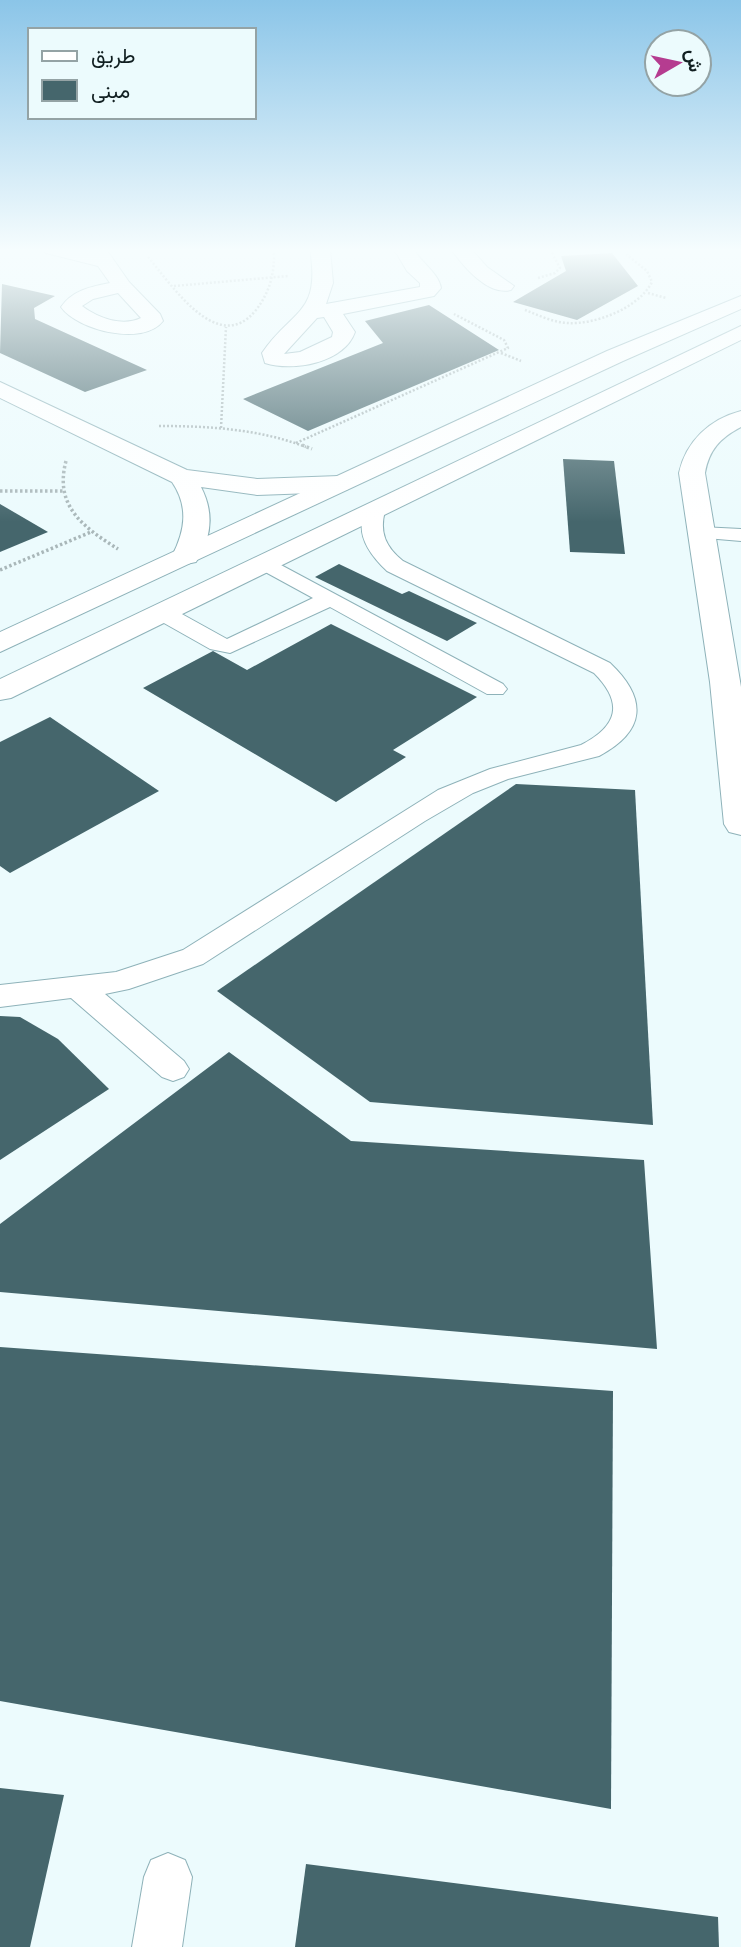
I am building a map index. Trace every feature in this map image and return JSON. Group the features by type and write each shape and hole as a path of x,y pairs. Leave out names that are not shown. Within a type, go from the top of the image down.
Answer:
{"street":[{"path":"0,643 649,340"},
{"path":"0,691 723,340"},
{"path":"0,389 181,477 257,487 339,484"},
{"path":"740,418 711,435 694,459 692,473 701,533 733,683 741,824"},
{"path":"181,477 190,488 199,514 196,534 186,556"}],"lane":[{"path":"0,996 118,982 193,957 225,939 435,802 495,775 592,750 613,736 625,719 627,701 619,683 602,668 395,566 383,555 371,533 375,511"},
{"path":"701,533 741,535"},
{"path":"266,563 495,689"},
{"path":"163,613 218,644 230,646 331,598"},
{"path":"78,988 173,1069"},
{"path":"157,1947 168,1877"}],"path":[{"path":"220,428 225,340"},
{"path":"296,443 502,353 508,348 504,340"},
{"path":"0,491 65,491"},
{"path":"0,570 91,532"}],"building":[{"path":"0,340 81,340 147,370 85,392 0,353"},
{"path":"380,340 483,340 499,350 308,431 243,399 383,343"},
{"path":"563,459 614,461 625,554 570,552"},
{"path":"0,504 48,532 0,552"},
{"path":"339,564 402,594 409,591 477,623 447,641 315,577"},
{"path":"331,624 477,697 393,750 406,757 336,802 143,688 213,651 247,670"},
{"path":"50,717 159,791 10,873 0,866 0,742"},
{"path":"516,784 635,790 653,1125 370,1102 217,991"},
{"path":"0,1016 20,1017 58,1039 109,1089 0,1160"},
{"path":"229,1052 351,1141 644,1160 657,1349 0,1292 0,1224"},
{"path":"0,1347 613,1391 611,1809 0,1701"},
{"path":"0,1788 64,1795 30,1947 0,1947"},
{"path":"306,1864 718,1917 719,1947 295,1947"}]}
